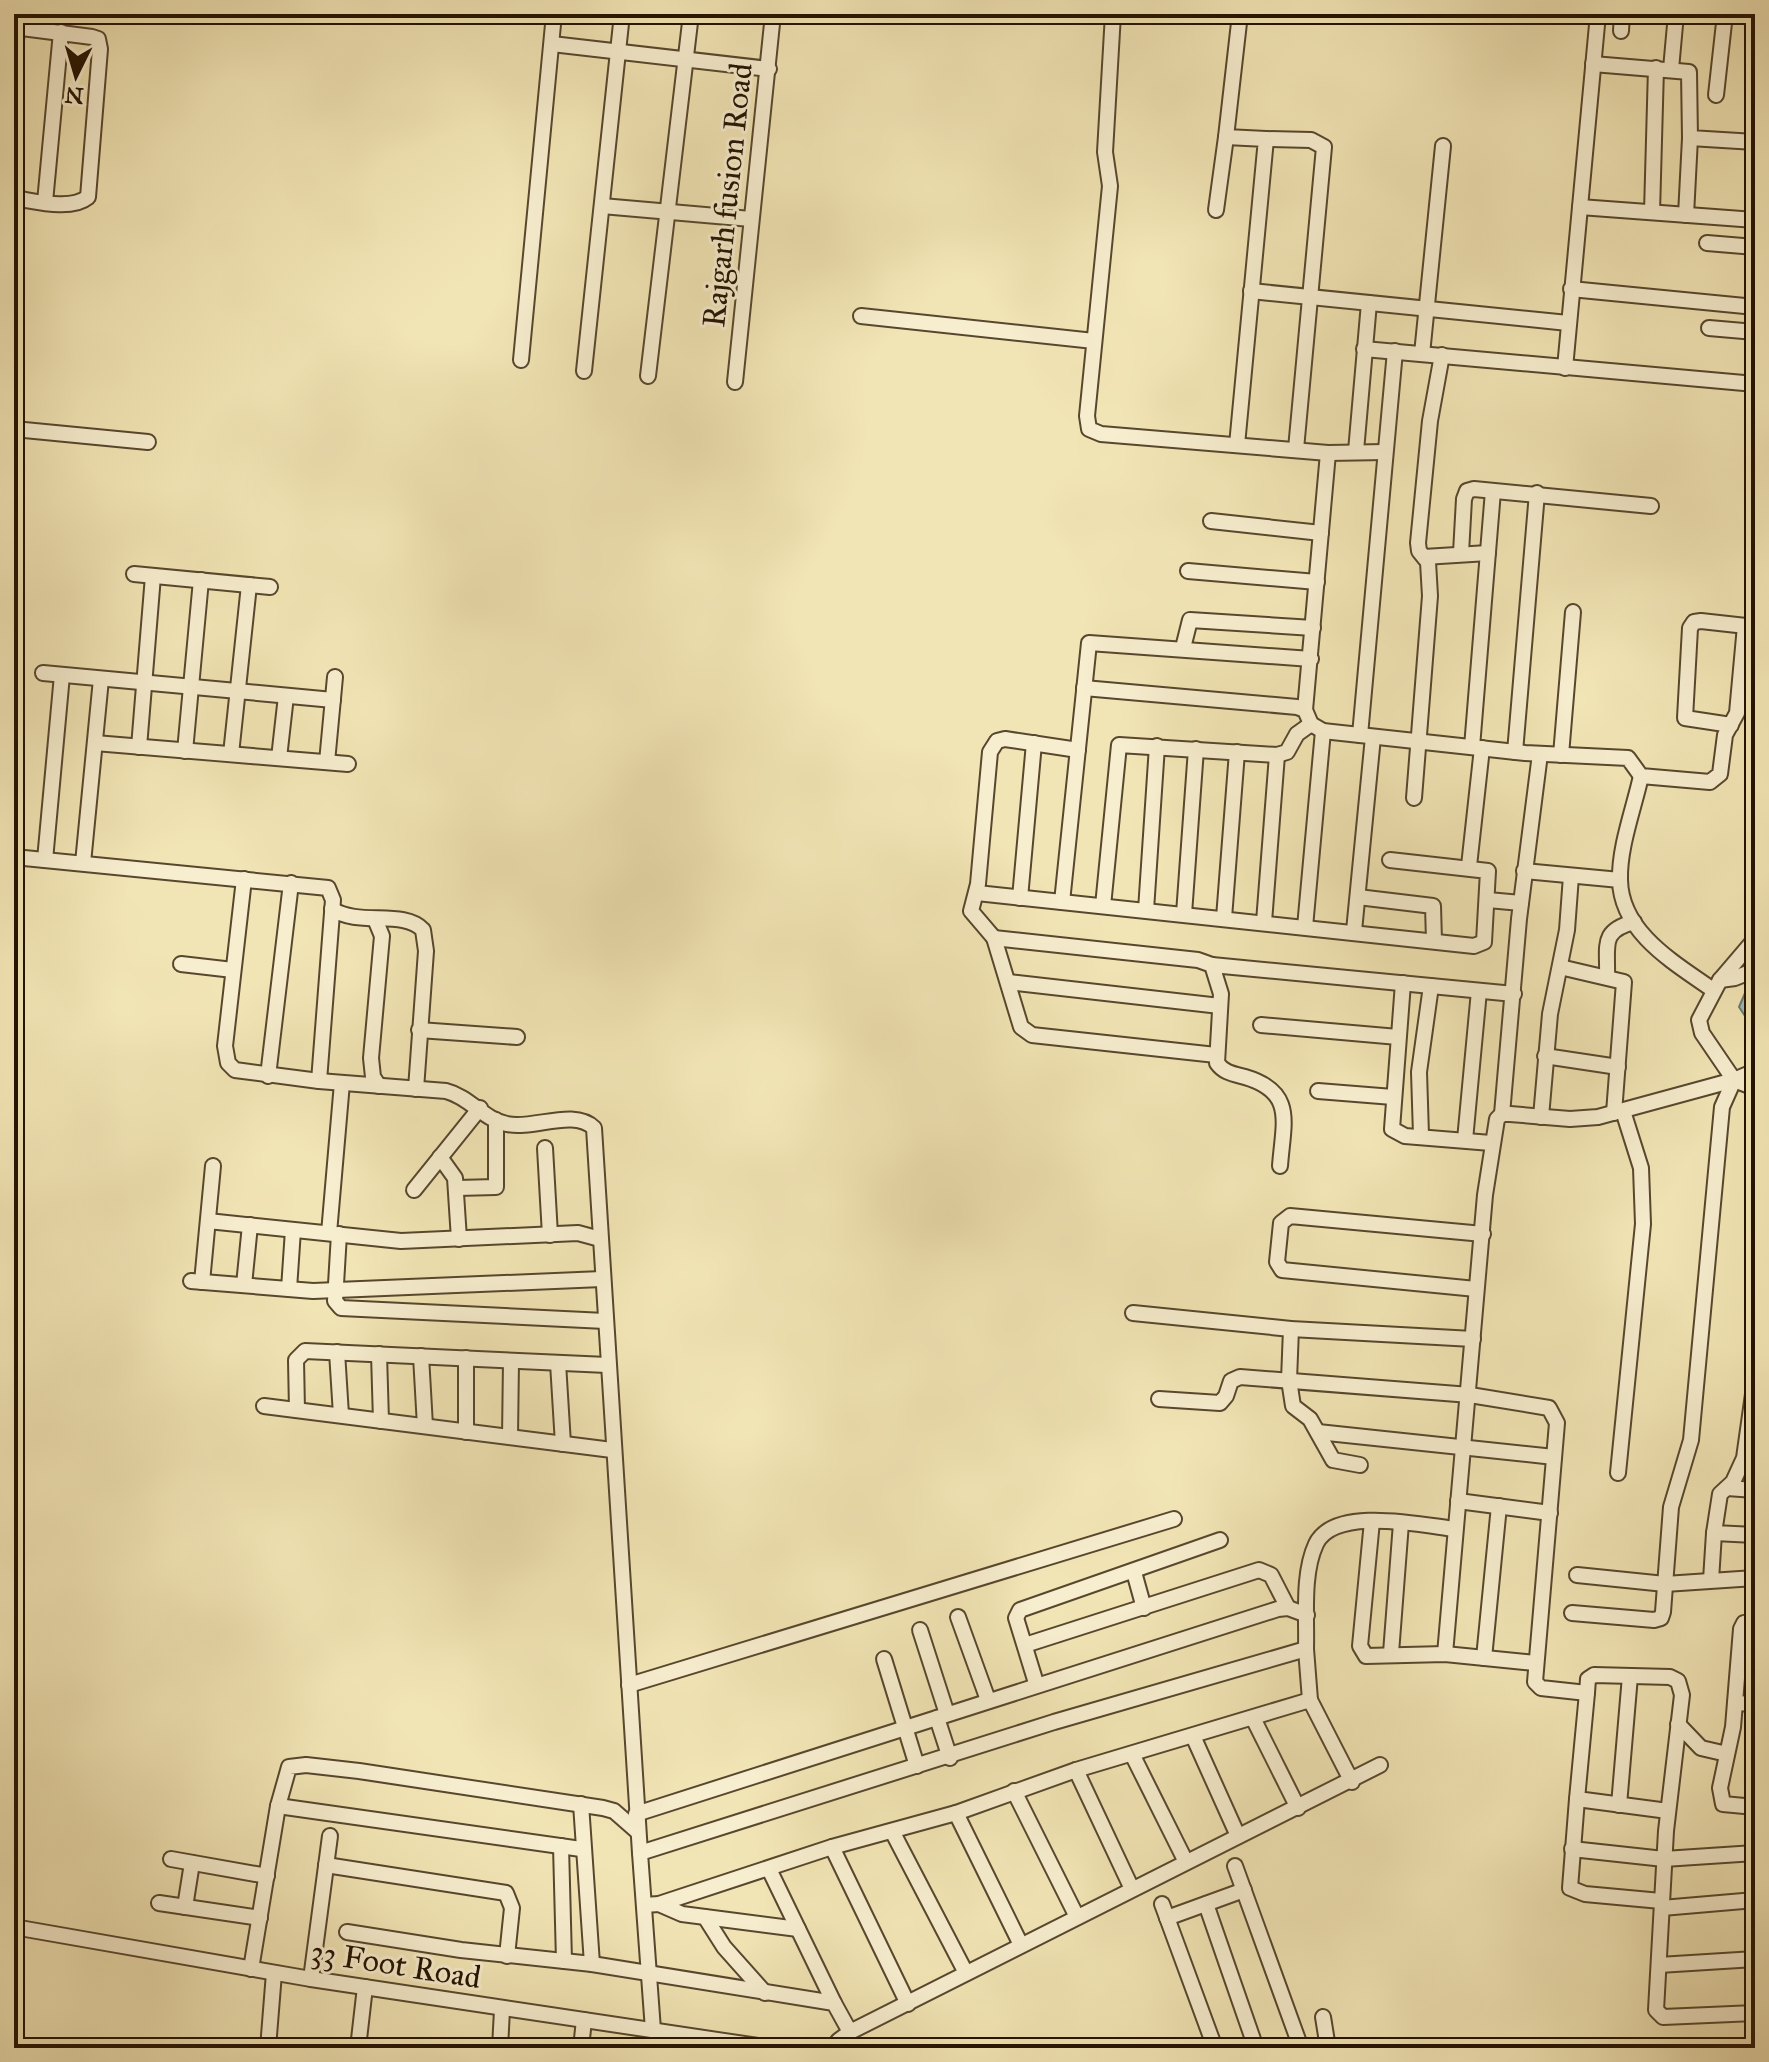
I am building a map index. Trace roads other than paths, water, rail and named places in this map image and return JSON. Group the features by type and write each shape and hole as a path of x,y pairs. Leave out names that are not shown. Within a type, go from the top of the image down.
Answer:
{"street":[{"path":"521,360 554,14"},
{"path":"584,371 622,14"},
{"path":"648,376 691,14"},
{"name":"Rajgarh fusion Road","path":"735,382 773,14"},
{"path":"1113,14 1105,152 1110,186 1087,416 1089,429 1101,434 1328,453 1385,452"},
{"path":"1216,210 1240,14"},
{"path":"1565,368 1598,14"},
{"path":"1621,31 1622,14"},
{"path":"1652,212 1663,69 1676,14"},
{"path":"1716,95 1725,14"},
{"path":"14,67 16,27 92,37 99,43 90,192 83,201 45,202 14,198"},
{"path":"45,202 61,32"},
{"path":"552,44 769,69"},
{"path":"1593,64 1663,69 1692,75 1686,215"},
{"path":"1226,137 1311,140 1324,147 1296,449"},
{"path":"1690,138 1755,142"},
{"path":"1237,445 1266,139"},
{"path":"1422,354 1443,146"},
{"path":"602,206 751,219"},
{"path":"1580,207 1755,220"},
{"path":"1707,243 1755,247"},
{"path":"1571,289 1755,307"},
{"path":"1251,291 1568,323"},
{"path":"1356,451 1369,303"},
{"path":"861,316 1094,341"},
{"path":"1709,328 1755,332"},
{"path":"1364,349 1755,384"},
{"path":"1354,931 1385,452 1395,351"},
{"path":"1414,798 1430,596 1429,570 1418,543 1430,421 1442,355"},
{"path":"14,429 148,442"},
{"path":"1305,927 1313,722 1311,659 1328,453"},
{"path":"1461,553 1467,491 1537,493 1651,506"},
{"path":"1469,866 1493,491"},
{"path":"1515,752 1537,493"},
{"path":"1211,521 1321,533"},
{"path":"1424,557 1488,553"},
{"path":"1188,571 1317,582"},
{"path":"134,574 270,587"},
{"path":"139,747 153,576"},
{"path":"185,751 201,580"},
{"path":"231,754 249,585"},
{"path":"1561,755 1573,612"},
{"path":"1183,648 1190,620 1313,628"},
{"path":"1641,776 1710,782 1717,779 1725,735 1731,725 1737,713 1750,626 1701,621 1690,628 1685,718 1731,725"},
{"path":"1062,902 1088,646 1092,641 1311,659"},
{"path":"43,673 333,700"},
{"path":"45,860 62,675"},
{"path":"327,762 335,677"},
{"path":"83,863 101,679"},
{"path":"1084,688 1313,722 1366,736 1515,752 1628,758 1641,776 1620,880 1625,905 1634,922 1666,957 1717,985"},
{"path":"279,758 286,696"},
{"path":"1103,906 1117,748 1128,744 1277,755 1287,752 1297,734 1313,722"},
{"path":"1078,750 1005,739 993,746 972,914 984,923 994,938 1021,1027 1032,1035 1216,1055"},
{"path":"95,743 348,764"},
{"path":"1020,898 1034,743"},
{"path":"1146,910 1157,746"},
{"path":"1184,914 1196,749"},
{"path":"1224,918 1237,752"},
{"path":"1445,1654 1491,1143 1502,1114 1524,871 1540,754"},
{"path":"1264,922 1277,755"},
{"path":"14,857 328,888 332,909 319,1081"},
{"path":"977,893 1480,946 1484,942 1488,871 1469,866 1390,860"},
{"path":"1524,871 1620,880"},
{"path":"1541,1117 1545,1056 1567,930 1571,876"},
{"path":"244,879 225,1055 235,1070 268,1076 460,1094 496,1120 515,1125 581,1120 594,1128 636,1814 651,1905 648,1975 653,2030"},
{"path":"268,1076 291,883"},
{"path":"1358,897 1433,906 1434,941"},
{"path":"1488,900 1521,903"},
{"path":"332,909 348,917 410,921 423,930 426,951 416,1089"},
{"path":"375,919 382,936 371,1058 373,1077 379,1086"},
{"path":"1607,976 1609,933 1614,927 1634,922"},
{"path":"994,938 1198,960 1212,965 1514,994"},
{"path":"1755,939 1717,985 1699,1020 1702,1033 1734,1080 1755,1088"},
{"path":"181,964 233,970"},
{"path":"1212,965 1220,985 1216,1055 1221,1069 1256,1080 1277,1093 1284,1111 1280,1166"},
{"path":"1560,967 1618,978 1625,988 1618,1067 1618,1112 1641,1168 1643,1224 1618,1473"},
{"path":"1717,985 1755,970"},
{"path":"1008,982 1220,1006"},
{"path":"1403,983 1392,1129 1405,1136 1491,1143"},
{"path":"1421,1135 1419,1072 1431,986"},
{"path":"1465,1140 1479,991"},
{"path":"1261,1025 1398,1037"},
{"path":"419,1030 517,1037"},
{"path":"1545,1056 1618,1067"},
{"path":"1502,1114 1570,1119 1618,1112 1734,1080 1755,1071"},
{"path":"1572,1613 1661,1618 1671,1507 1691,1440 1722,1107 1734,1080"},
{"path":"342,1083 334,1234 337,1305 347,1309 605,1321"},
{"path":"1318,1091 1393,1097"},
{"path":"414,1190 480,1108"},
{"path":"457,1188 496,1187 496,1120"},
{"path":"545,1148 550,1235"},
{"path":"440,1157 450,1169 457,1188 459,1239"},
{"path":"213,1166 208,1221 196,1282 336,1291 602,1279"},
{"path":"1476,1289 1282,1270 1277,1262 1281,1223 1290,1216 1483,1234"},
{"path":"208,1221 401,1241 587,1234 600,1239"},
{"path":"244,1285 250,1225"},
{"path":"289,1289 293,1230"},
{"path":"1133,1313 1291,1329 1473,1339"},
{"path":"1291,1329 1289,1380 1293,1406 1310,1419 1333,1460 1360,1465"},
{"path":"297,1410 297,1355 305,1351 607,1365"},
{"path":"337,1352 341,1415"},
{"path":"379,1354 381,1421"},
{"path":"421,1356 425,1426"},
{"path":"466,1358 466,1432"},
{"path":"510,1437 511,1361"},
{"path":"558,1363 563,1444"},
{"path":"1159,1399 1220,1403 1234,1378 1470,1395 1549,1408 1557,1423 1535,1663 1537,1687 1587,1693"},
{"path":"1711,1580 1716,1507 1720,1494 1727,1488 1744,1458 1755,1380"},
{"path":"264,1406 612,1450"},
{"path":"1318,1432 1554,1457"},
{"path":"1727,1488 1755,1490"},
{"path":"1458,1501 1550,1513"},
{"path":"1484,1658 1499,1506"},
{"path":"629,1685 1174,1519"},
{"path":"1352,1782 1310,1700 1307,1615 1316,1542 1329,1529 1348,1522 1372,1521 1455,1529"},
{"path":"1372,1521 1360,1646 1366,1656 1445,1654 1535,1663"},
{"path":"1391,1653 1401,1523"},
{"path":"1714,1533 1755,1535"},
{"path":"1036,1683 1016,1618 1020,1610 1220,1540"},
{"path":"1025,1645 1259,1570 1271,1575 1288,1608"},
{"path":"1134,1572 1144,1608"},
{"path":"1577,1575 1665,1584 1755,1578"},
{"path":"636,1814 906,1729 1036,1683 1288,1608 1307,1615"},
{"path":"958,1617 988,1700"},
{"path":"1755,1621 1744,1623 1741,1629 1735,1703 1720,1788 1723,1804 1755,1807"},
{"path":"920,1630 950,1758"},
{"path":"640,1853 950,1758 1054,1722 1306,1649"},
{"path":"884,1659 917,1766"},
{"path":"1739,1660 1755,1661"},
{"path":"1755,1900 1661,1904 1575,1892 1569,1881 1590,1676 1670,1677 1678,1681 1682,1688 1664,1859 1661,1904 1658,2014 1755,2013"},
{"path":"1619,1805 1630,1676"},
{"path":"651,1905 832,1847 956,1813 1076,1770 1310,1700"},
{"path":"1735,1703 1755,1704"},
{"path":"1253,1718 1298,1808"},
{"path":"1678,1724 1701,1748 1727,1754"},
{"path":"1193,1736 1238,1836"},
{"path":"1132,1754 1186,1862"},
{"path":"251,1969 278,1806 286,1773 296,1764 581,1804 614,1811 638,1832"},
{"path":"838,2048 838,2041 850,2032 1238,1836 1352,1782 1380,1765"},
{"path":"1076,1770 1132,1889"},
{"path":"1014,1791 1077,1917"},
{"path":"1577,1799 1668,1811"},
{"path":"581,1804 581,1849 592,1964"},
{"path":"278,1806 581,1849"},
{"path":"956,1813 1021,1945"},
{"path":"892,1831 966,1973"},
{"path":"311,1979 330,1836"},
{"path":"561,1846 564,1961"},
{"path":"832,1847 908,2004"},
{"path":"1572,1849 1664,1859 1755,1853"},
{"path":"171,1859 267,1876"},
{"path":"185,1907 192,1863"},
{"path":"326,1865 506,1893 512,1902 507,1956"},
{"path":"1235,1866 1301,2048"},
{"path":"769,1869 850,2032"},
{"path":"1215,2048 1164,1911 1206,1904 1244,1890"},
{"path":"159,1903 260,1918"},
{"path":"1206,1904 1256,2048"},
{"path":"651,1905 673,1912 798,1929"},
{"path":"705,1917 724,1947 765,1993"},
{"name":"33 Foot Road","path":"14,1927 502,2010 653,2030 689,2042 771,2048"},
{"path":"347,1932 507,1956 592,1964 834,2003"},
{"path":"1659,1965 1755,1959"},
{"path":"268,2048 274,1973"},
{"path":"358,2048 365,1987"},
{"path":"500,2048 502,2010"},
{"path":"1323,2017 1328,2048"},
{"path":"581,2048 584,2020"}],"water":[{"path":"1755,970 1755,1031 1739,1007"}]}
